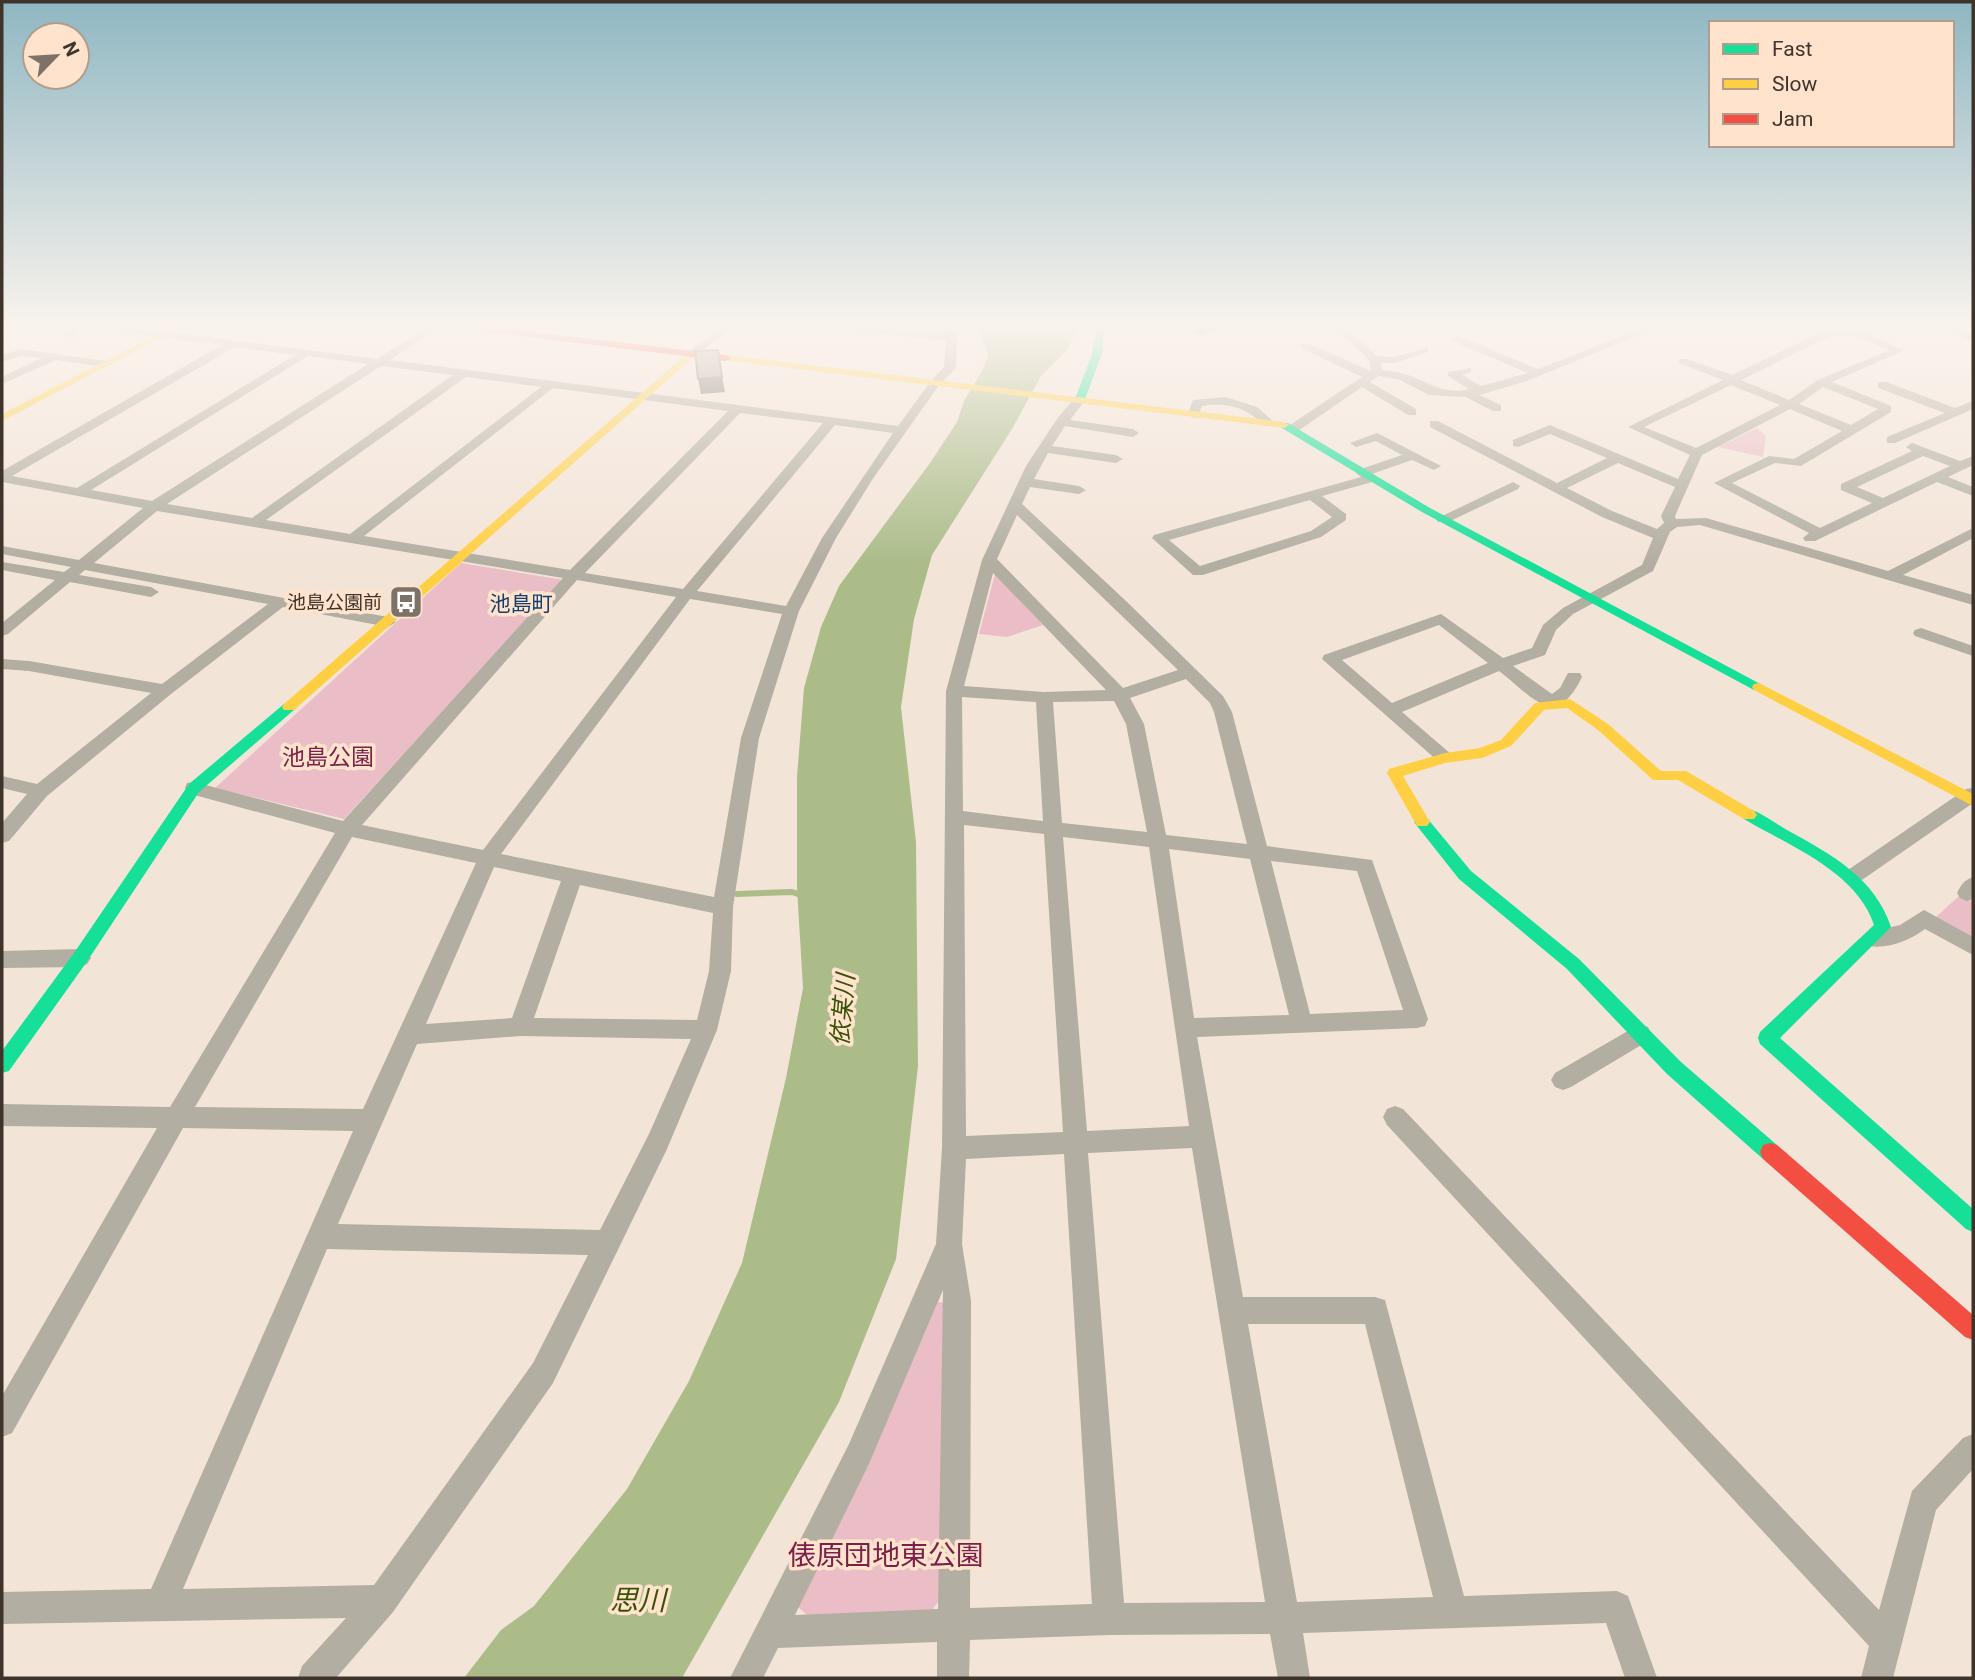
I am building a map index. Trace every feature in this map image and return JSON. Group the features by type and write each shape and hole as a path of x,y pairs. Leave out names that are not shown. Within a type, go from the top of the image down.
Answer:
{"street":[{"path":"2,418 24,406"},
{"path":"2,477 124,406"},
{"path":"81,491 219,406"},
{"path":"2,631 154,506 310,406"},
{"path":"255,522 417,406"},
{"path":"352,539 522,406"},
{"path":"2,1065 80,958 194,788 382,628 460,556 634,406"},
{"path":"712,406 903,430"},
{"path":"314,1678 382,1601 543,1373 657,1141 706,1030 720,971 723,907 750,738 791,611 829,538 866,480 922,406"},
{"path":"953,1678 958,1301 949,1244 954,1147 954,691 989,560 1026,482 1068,406"},
{"path":"1132,406 1294,428 1314,444 1443,519 1971,797 1852,877"},
{"path":"1294,428 1323,406"},
{"path":"1406,406 1412,412"},
{"path":"1679,406 1634,427 1697,453"},
{"path":"1672,524 1668,516 1697,453 1786,406"},
{"path":"1798,406 1923,451 1967,463"},
{"path":"1873,431 1887,409 1881,406"},
{"path":"1939,406 1954,412"},
{"path":"1819,533 1721,483 1774,459 1796,463 1873,431 1972,406"},
{"path":"2,1423 175,1119 347,828 573,576 737,410"},
{"path":"161,1603 370,1120 411,1035 488,857 686,594 831,422"},
{"path":"1061,422 1133,433"},
{"path":"1434,424 1607,514 1661,536"},
{"path":"1518,443 1550,429 1684,486"},
{"path":"1356,443 1377,437 1434,466"},
{"path":"1044,449 1116,459"},
{"path":"1882,503 1846,487 1923,451"},
{"path":"1312,495 1341,517 1316,534 1198,572 1159,538 1312,495 1413,455"},
{"path":"1557,488 1617,458"},
{"path":"1791,546 1967,463"},
{"path":"2,477 154,506 791,611"},
{"path":"1938,478 1973,492"},
{"path":"1026,482 1079,490"},
{"path":"1443,519 1513,486"},
{"path":"1015,505 1217,700 1223,712 1302,1024"},
{"path":"1392,710 1539,650 1549,628 1568,611 1648,568 1664,530 1672,524 1701,521 1973,600"},
{"path":"1889,576 1973,532"},
{"path":"2,550 273,608 382,628"},
{"path":"989,560 1120,695 1135,724 1158,841 1184,1028 1294,1678"},
{"path":"2,566 273,608"},
{"path":"2,836 40,791 165,690 273,608"},
{"path":"1445,758 1330,659 1441,619 1552,703"},
{"path":"1921,633 1973,651"},
{"path":"2,664 29,666 165,690"},
{"path":"954,691 1044,696 1120,695 1189,672"},
{"path":"1552,703 1567,691 1574,677"},
{"path":"1044,696 1051,828 1109,1619"},
{"path":"1973,1222 1767,1038 1883,927 1882,917 1852,877 1682,775 1658,776 1603,727 1570,703 1540,706 1506,744 1482,753 1445,758 1394,773 1407,800 1428,831 1465,875 1573,964 1674,1068 1973,1329"},
{"path":"2,782 40,791"},
{"path":"194,788 347,828 723,907"},
{"path":"954,817 1365,865 1417,1020 1184,1028"},
{"path":"520,1027 573,876"},
{"path":"1872,939 1906,932 1924,918 1973,947"},
{"path":"2,960 80,958"},
{"path":"411,1035 520,1027 706,1030"},
{"path":"1563,1080 1640,1034"},
{"path":"2,1115 370,1120"},
{"path":"1395,1117 1886,1641"},
{"path":"954,1147 1204,1136"},
{"path":"321,1236 607,1243"},
{"path":"746,1678 859,1454 949,1244"},
{"path":"1233,1311 1375,1310 1453,1613"},
{"path":"1877,1678 1923,1502 1973,1448"},
{"path":"2,1608 382,1601"},
{"path":"769,1632 1109,1619 1283,1618 1617,1607 1641,1678"}],"green space":[{"path":"1757,428 1766,436 1763,457 1718,447"},
{"name":"池島公園","path":"461,563 564,580 344,819 215,788"},
{"path":"995,574 1043,625 1007,637 979,634"},
{"path":"1960,895 1973,902 1973,940 1936,917"},
{"name":"俵原団地東公園","path":"938,1302 948,1303 942,1597 931,1611 807,1615 797,1606 868,1466"}],"water":[{"name":"思川","path":"962,406 1024,406 932,555 914,619 901,707 916,842 918,1066 896,1259 839,1402 682,1678 464,1678 501,1630 534,1606 627,1489 689,1381 742,1263 786,1078 803,988 797,888 797,777 804,688 821,627 839,586 957,422"}],"waterway":[{"path":"737,894 792,892 804,896"}],"traffic: fast":[{"path":"1284,425 1426,510 1759,687"},
{"path":"2,1065 80,958 194,788 289,707"},
{"path":"1749,815 1807,848 1848,876 1865,892 1877,909 1883,927 1767,1038 1973,1222"},
{"path":"1422,822 1465,875 1573,964 1674,1068 1770,1152"}],"traffic: slow":[{"path":"2,418 24,406"},
{"path":"289,707 632,406"},
{"path":"1129,406 1284,425"},
{"path":"1759,687 1973,801"},
{"path":"1422,822 1394,773 1445,758 1482,753 1506,743 1540,706 1570,703 1603,727 1658,776 1681,775 1749,815"}],"traffic: jam":[{"path":"1770,1152 1973,1329"}],"place":[{"name":"池島公園前","path":"406,602"}],"district":[{"name":"池島町","path":"521,604"}],"water label":[{"name":"依某川","path":"843,1010"}]}
